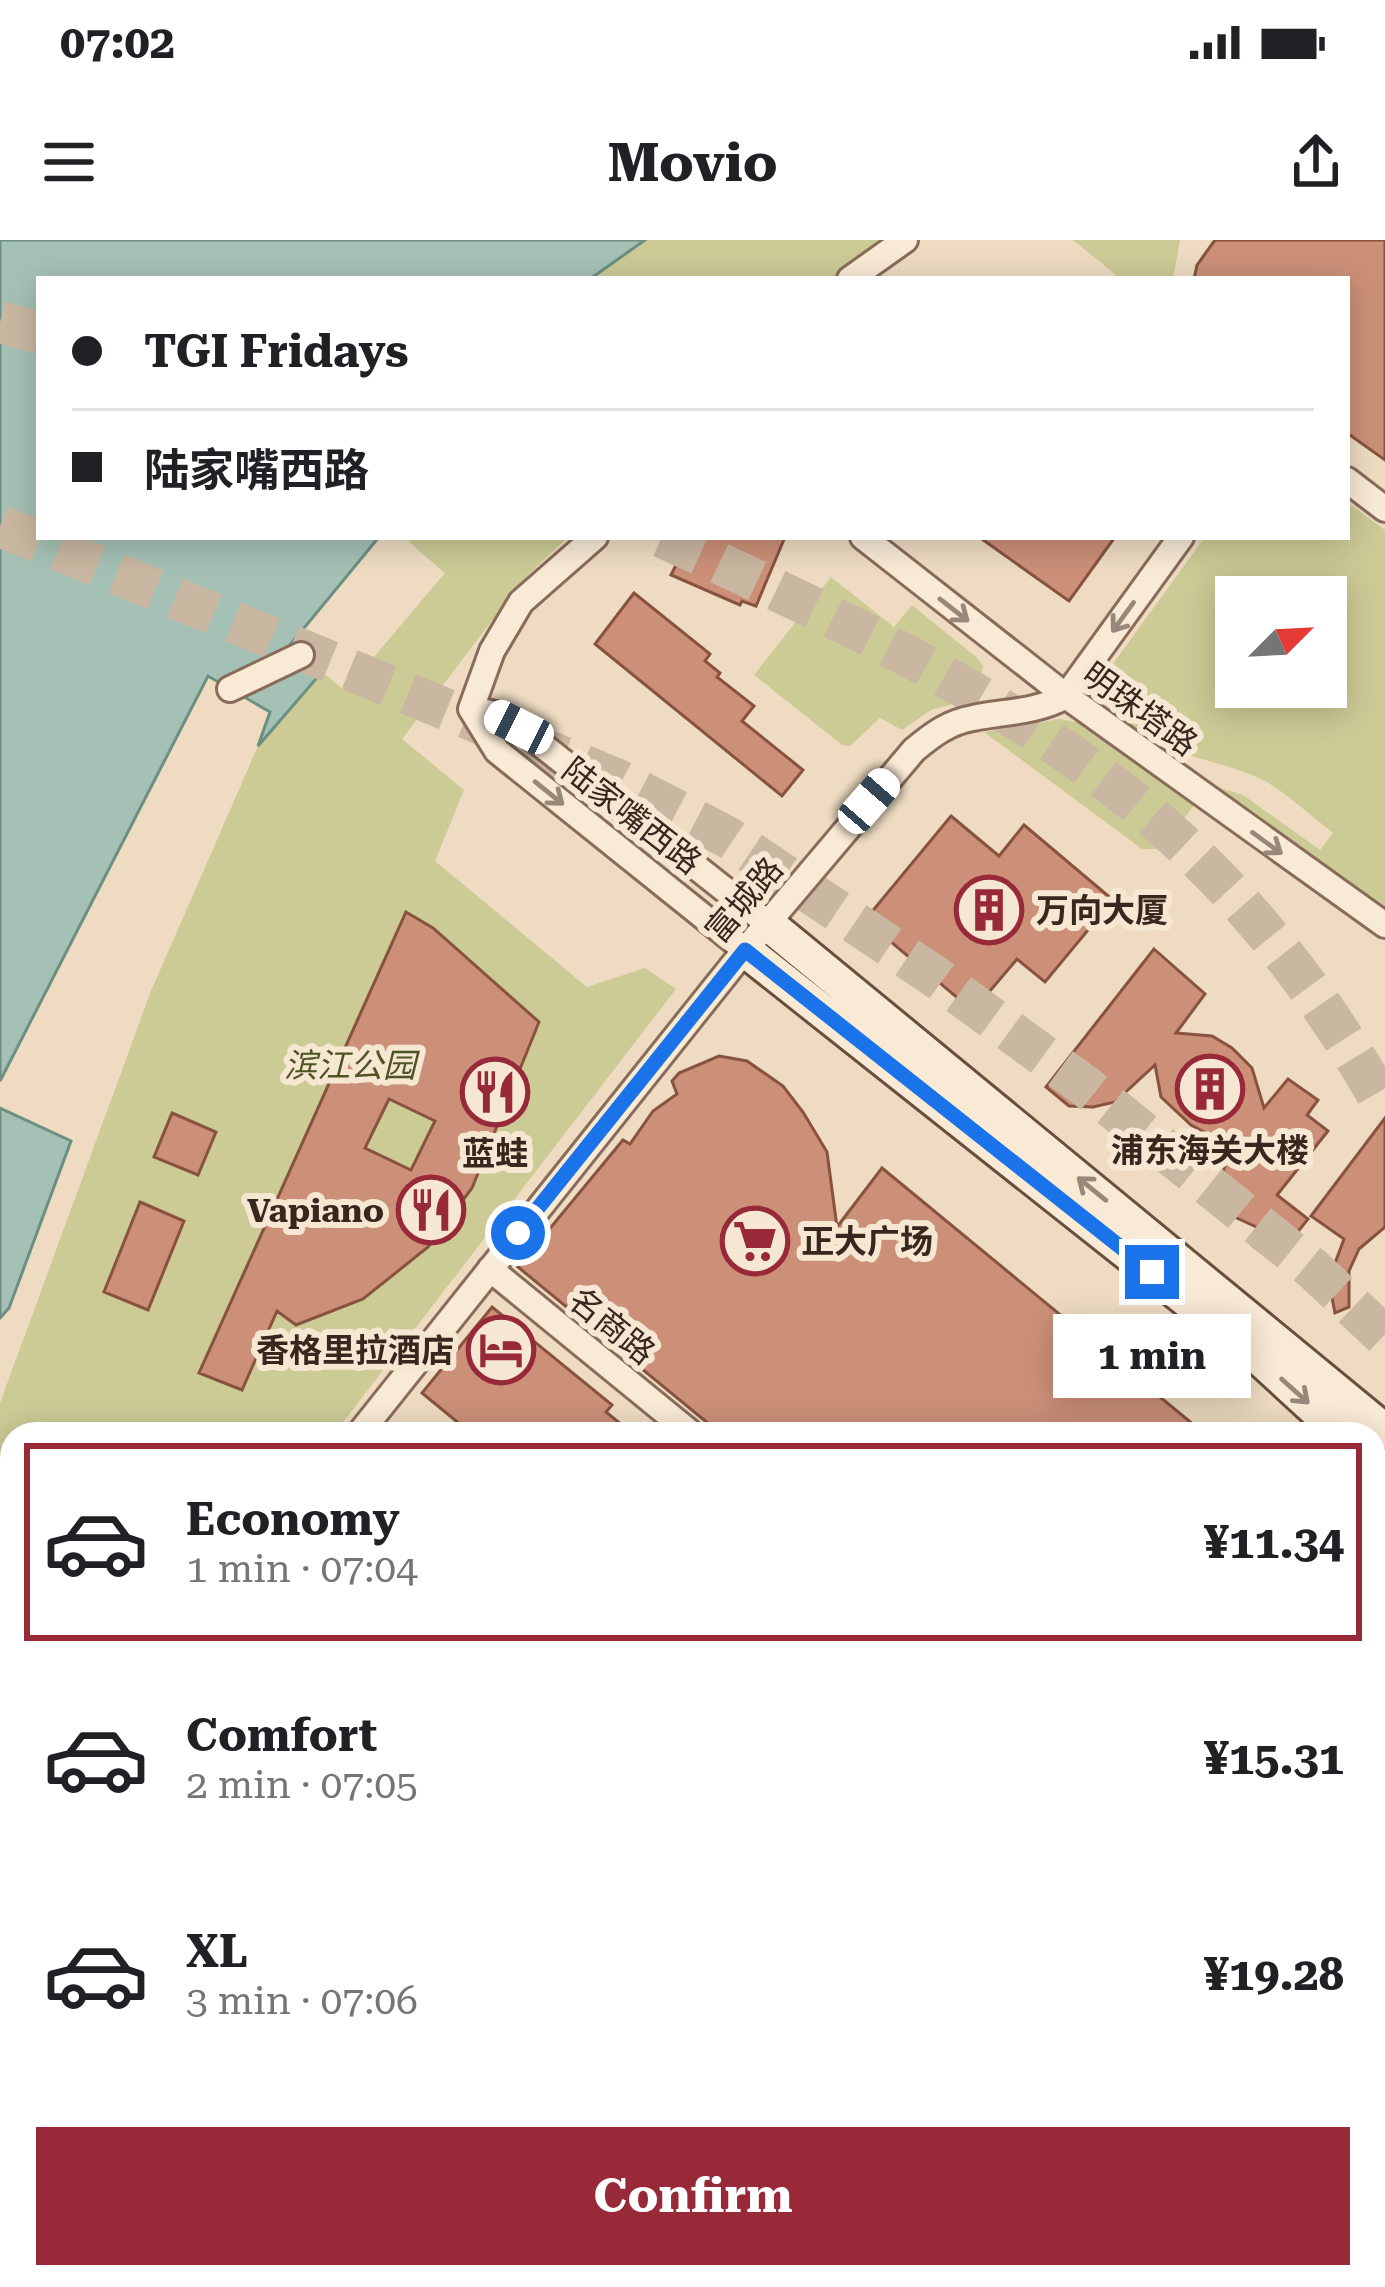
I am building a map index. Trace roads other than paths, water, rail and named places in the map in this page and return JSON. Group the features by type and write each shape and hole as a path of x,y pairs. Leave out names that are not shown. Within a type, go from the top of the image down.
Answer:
{"street":[{"path":"854,276 905,240"},
{"path":"1350,482 1385,509"},
{"path":"471,710 492,652 521,602 592,540"},
{"name":"明珠塔路","path":"866,540 1066,696 1385,925"},
{"path":"1066,696 1178,540"},
{"path":"230,689 301,655"},
{"name":"富城路","path":"369,1422 745,950 914,750 938,730 969,718 1046,708 1066,696"},
{"name":"陆家嘴西路","path":"471,710 495,714 519,727 767,923 1353,1422"},
{"name":"陆家嘴西路","path":"471,710 497,751 1255,1354 1351,1422"},
{"name":"名商路","path":"490,1269 677,1422"}],"tunnel":[{"path":"0,322 36,332"},
{"path":"0,526 618,780 729,838 937,978 1085,1086 1313,1269 1385,1337"},
{"path":"668,540 924,665 988,701 1109,783 1199,859 1259,925 1314,995 1385,1108"}],"place":[{"name":"万向大厦","path":"989,910"},
{"name":"浦东海关大楼","path":"1210,1089"},
{"name":"蓝蛙","path":"495,1092"},
{"name":"Vapiano","path":"431,1210"},
{"name":"正大广场","path":"755,1241"},
{"name":"香格里拉酒店","path":"501,1350"}],"park label":[{"name":"滨江公园","path":"350,1065"}]}
